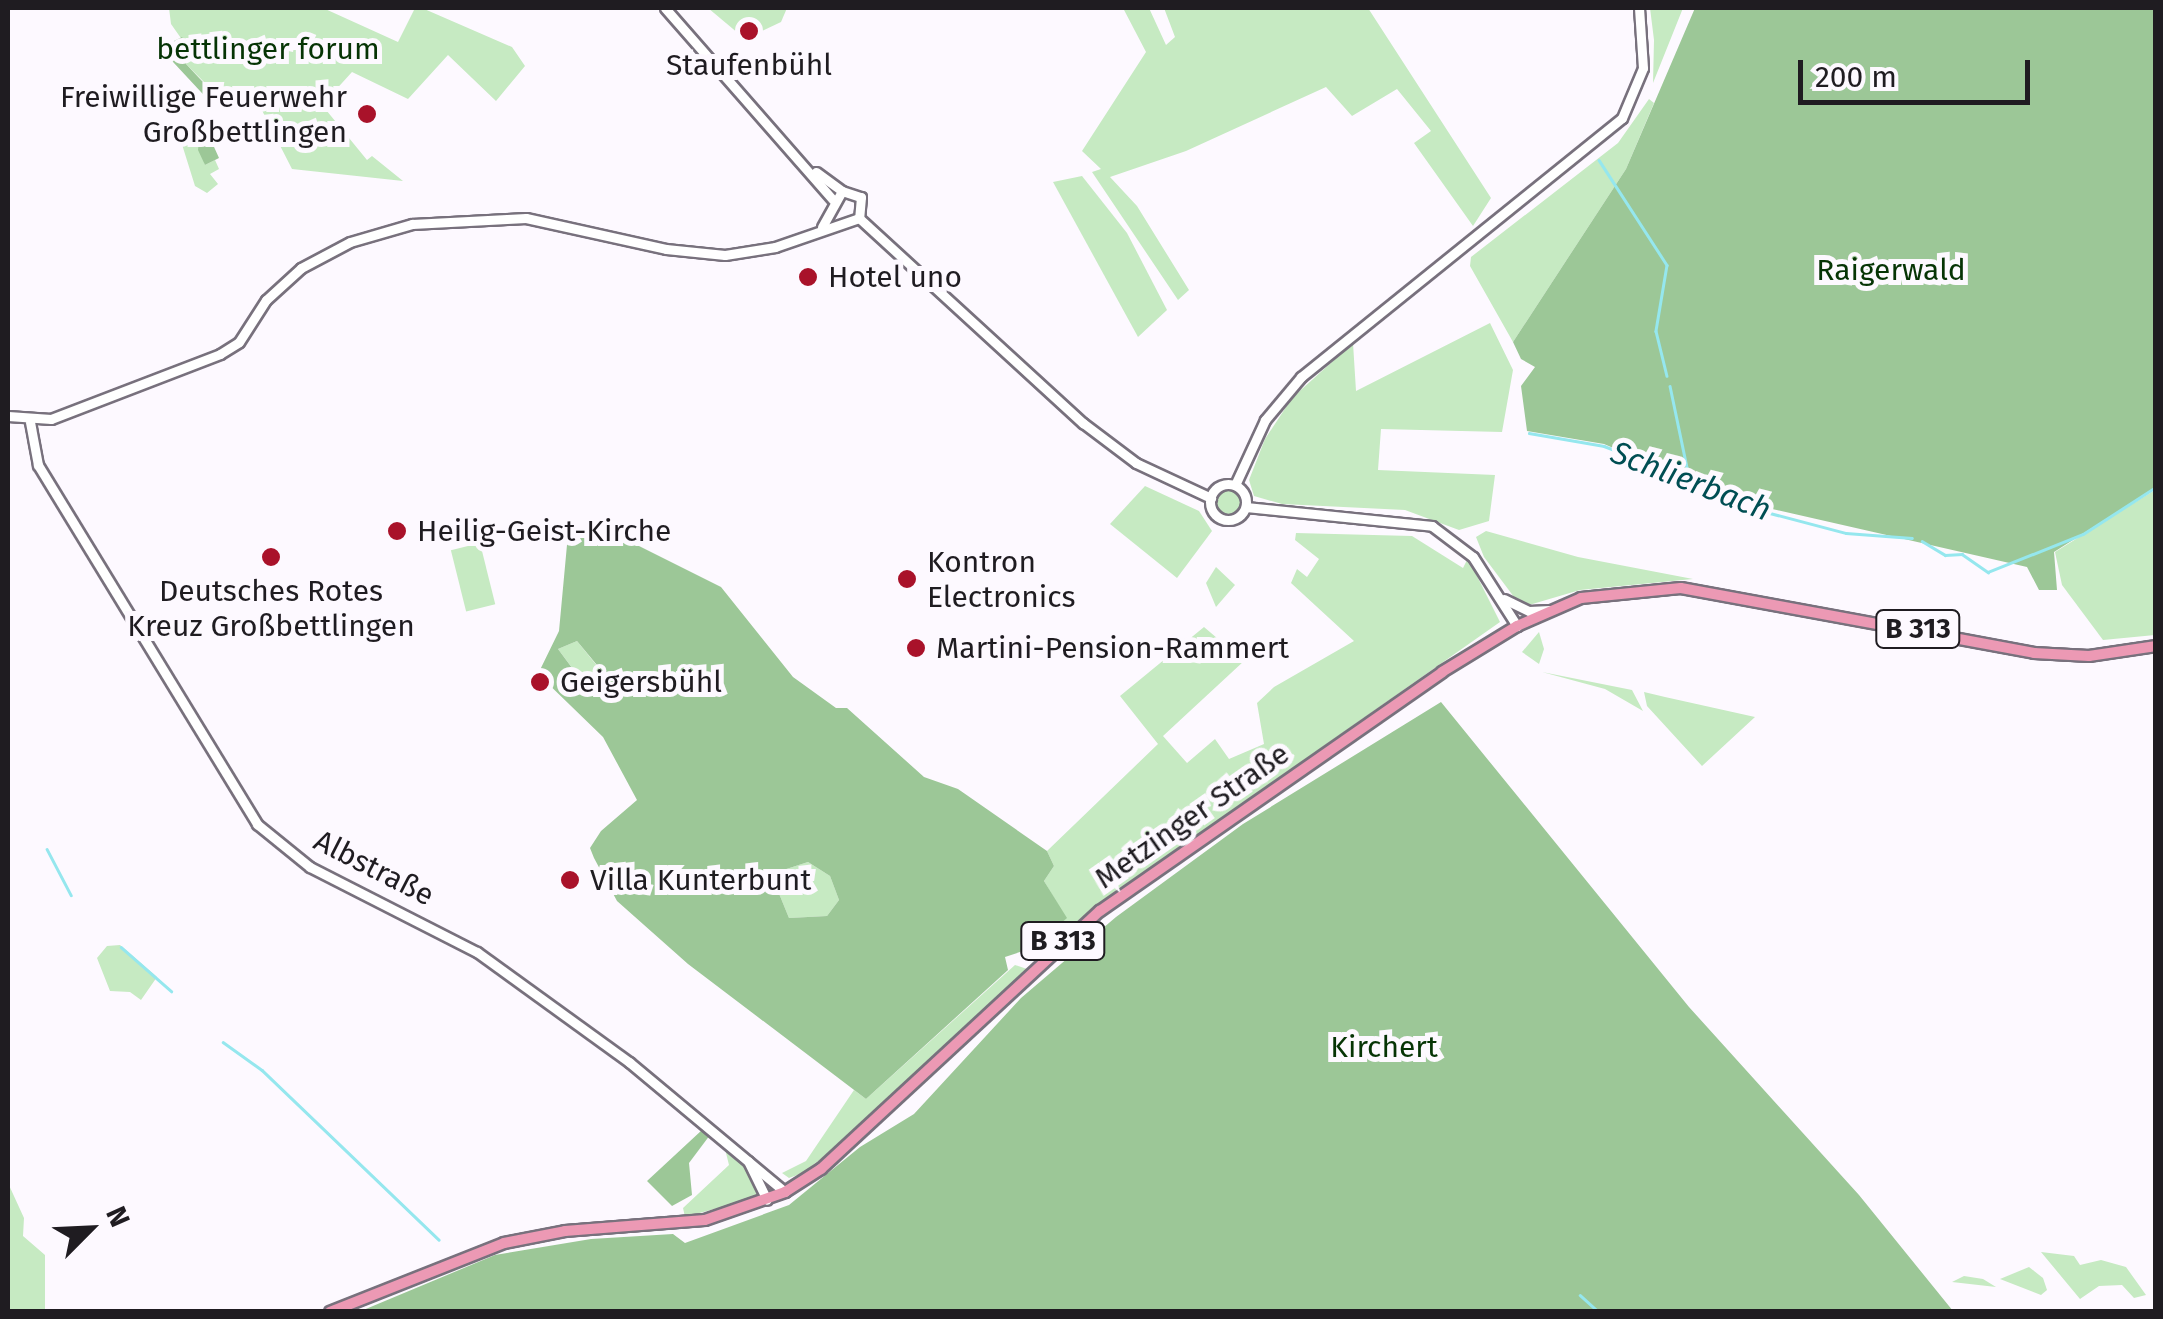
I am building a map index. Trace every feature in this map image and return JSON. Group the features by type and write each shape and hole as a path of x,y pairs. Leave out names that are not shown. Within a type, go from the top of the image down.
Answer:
{"main road":[{"name":"Metzinger Straße","path":"330,1312 504,1243 565,1231 705,1220 785,1192 821,1168 1100,911 1516,626 1550,610 1620,592 1681,588 2034,653 2089,656 2156,646"}],"street":[{"path":"665,8 806,164 841,222"},
{"path":"1235,486 1265,420 1300,377 1622,118 1642,68 1639,8"},
{"path":"806,164 842,191 861,197 859,218"},
{"path":"822,228 842,191"},
{"path":"8,416 30,422 228,350 294,273 348,242 398,227 506,216 716,255 763,250 859,218"},
{"path":"859,218 1083,423 1136,463 1211,498 1223,519 1239,516 1246,507"},
{"name":"Albstraße","path":"30,422 42,473 257,824 310,867 477,952 785,1192"},
{"path":"1211,498 1223,485 1235,486"},
{"path":"1235,486 1246,507"},
{"path":"1246,507 1413,520 1454,539 1516,626"},
{"path":"1494,590 1514,607 1550,610"},
{"name":"Albstraße","path":"747,1159 768,1200"}],"green space":[{"name":"bettlinger forum","path":"169,8 323,8 398,42 415,8 422,8 512,47 525,66 496,101 448,55 408,99 352,72 322,105 367,160 372,156 403,181 292,169 250,87 222,100 186,64 190,51 171,24"},
{"name":"Staufenbühl","path":"708,8 787,8 781,22 745,39"},
{"path":"1123,8 1149,8 1166,45 1175,37 1164,8 1368,8 1491,198 1473,226 1414,143 1431,131 1397,89 1352,116 1326,87 1186,151 1110,177 1137,206 1189,290 1178,300 1092,172 1101,169 1082,151 1146,52"},
{"path":"1650,8 1683,8 1653,83 1654,40"},
{"name":"Raigerwald","path":"1695,8 2155,8 2155,488 2054,552 2057,590 2039,590 2027,567 1737,501 1604,444 1527,431 1521,386 1535,367 1521,359 1513,342 1626,169"},
{"path":"182,37 190,51 186,64 217,97 214,106 160,48"},
{"path":"1649,99 1654,103 1626,169 1513,342 1470,266 1471,257 1618,143"},
{"path":"218,122 210,138 219,158 205,165 198,150 200,131"},
{"path":"180,138 199,141 205,165 215,160 219,169 210,174 218,184 207,193 195,186"},
{"path":"1082,176 1127,233 1167,310 1138,337 1053,182"},
{"path":"1490,323 1513,370 1502,432 1381,429 1378,470 1495,475 1489,521 1459,530 1405,510 1282,504 1254,496 1249,480 1265,439 1292,398 1353,343 1356,391"},
{"path":"1145,486 1199,511 1212,531 1177,578 1110,524"},
{"path":"1228,489 1237,493 1241,502 1237,511 1228,515 1219,511 1215,502 1219,493"},
{"path":"2155,490 2155,635 2103,640 2062,585 2055,552"},
{"path":"1486,531 1578,557 1693,579 1580,590 1529,605 1517,601 1484,557 1476,537"},
{"path":"1296,533 1412,536 1463,568 1468,558 1500,622 1105,900 1039,957 1032,948 1066,918 1044,881 1054,866 1047,851 1158,744 1120,696 1204,627 1244,661 1163,736 1187,763 1215,739 1229,759 1264,744 1257,703 1274,687 1354,641 1291,583 1297,569 1307,577 1319,559 1295,540"},
{"path":"568,534 637,545 721,587 793,677 836,708 847,708 924,777 958,789 1047,851 1054,866 1044,881 1067,918 1032,948 1005,957 1008,970 866,1099 688,964 617,901 590,848 601,831 637,800 603,737 538,674 559,631","holes":["577,641 606,676 605,677 584,684 558,649","808,862 830,876 839,900 827,916 789,918 771,874"]},
{"path":"480,543 495,604 466,611 451,550"},
{"path":"1216,567 1235,585 1216,607 1206,583"},
{"path":"1539,632 1544,649 1539,664 1522,652"},
{"path":"577,641 606,677 585,685 558,649"},
{"path":"1542,672 1632,690 1643,711 1605,689"},
{"path":"1644,692 1755,717 1702,766 1647,706"},
{"name":"Kirchert","path":"1441,702 1689,1007 1859,1195 1953,1311 361,1311 495,1255 591,1239 673,1234 685,1243 789,1205 860,1147 914,1114 1021,998 1116,917 1243,824"},
{"path":"808,862 830,876 839,900 827,916 789,918 771,874"},
{"path":"120,945 157,977 141,1000 130,992 110,991 97,958 107,946"},
{"path":"1015,965 1027,969 847,1139 803,1173 789,1178 782,1173 806,1161 854,1090 866,1099"},
{"path":"702,1130 710,1135 689,1163 692,1195 672,1206 647,1181"},
{"path":"725,1149 745,1164 758,1197 685,1217 683,1208 729,1165"},
{"path":"8,1183 24,1218 23,1236 45,1255 45,1311 8,1311"},
{"path":"2041,1252 2074,1256 2080,1265 2101,1260 2126,1267 2146,1295 2134,1298 2122,1285 2099,1286 2080,1299"},
{"path":"2029,1267 2043,1278 2047,1290 2041,1295 2000,1279"},
{"path":"1964,1276 1983,1279 1996,1287 1952,1282"}],"waterway":[{"path":"1599,160 1667,265 1656,331 1667,376"},
{"path":"1670,386 1689,477"},
{"name":"Schlierbach","path":"1529,433 1604,446 1696,481 1728,502 1846,533 1912,538"},
{"name":"Schlierbach","path":"1922,541 1945,555 1962,554 1988,572 2083,534 2156,487"},
{"path":"47,849 71,895"},
{"path":"121,947 171,991"},
{"path":"223,1042 262,1070 439,1240"},
{"path":"1580,1295 1599,1312"}],"place":[{"name":"Staufenbühl","path":"749,31"},
{"name":"Freiwillige Feuerwehr Großbettlingen","path":"367,114"},
{"name":"Hotel uno","path":"808,277"},
{"name":"Heilig-Geist-Kirche","path":"397,531"},
{"name":"Deutsches Rotes Kreuz Großbettlingen","path":"271,557"},
{"name":"Kontron Electronics","path":"907,579"},
{"name":"Martini-Pension-Rammert","path":"916,648"},
{"name":"Geigersbühl","path":"540,682"},
{"name":"Villa Kunterbunt","path":"570,880"}]}
